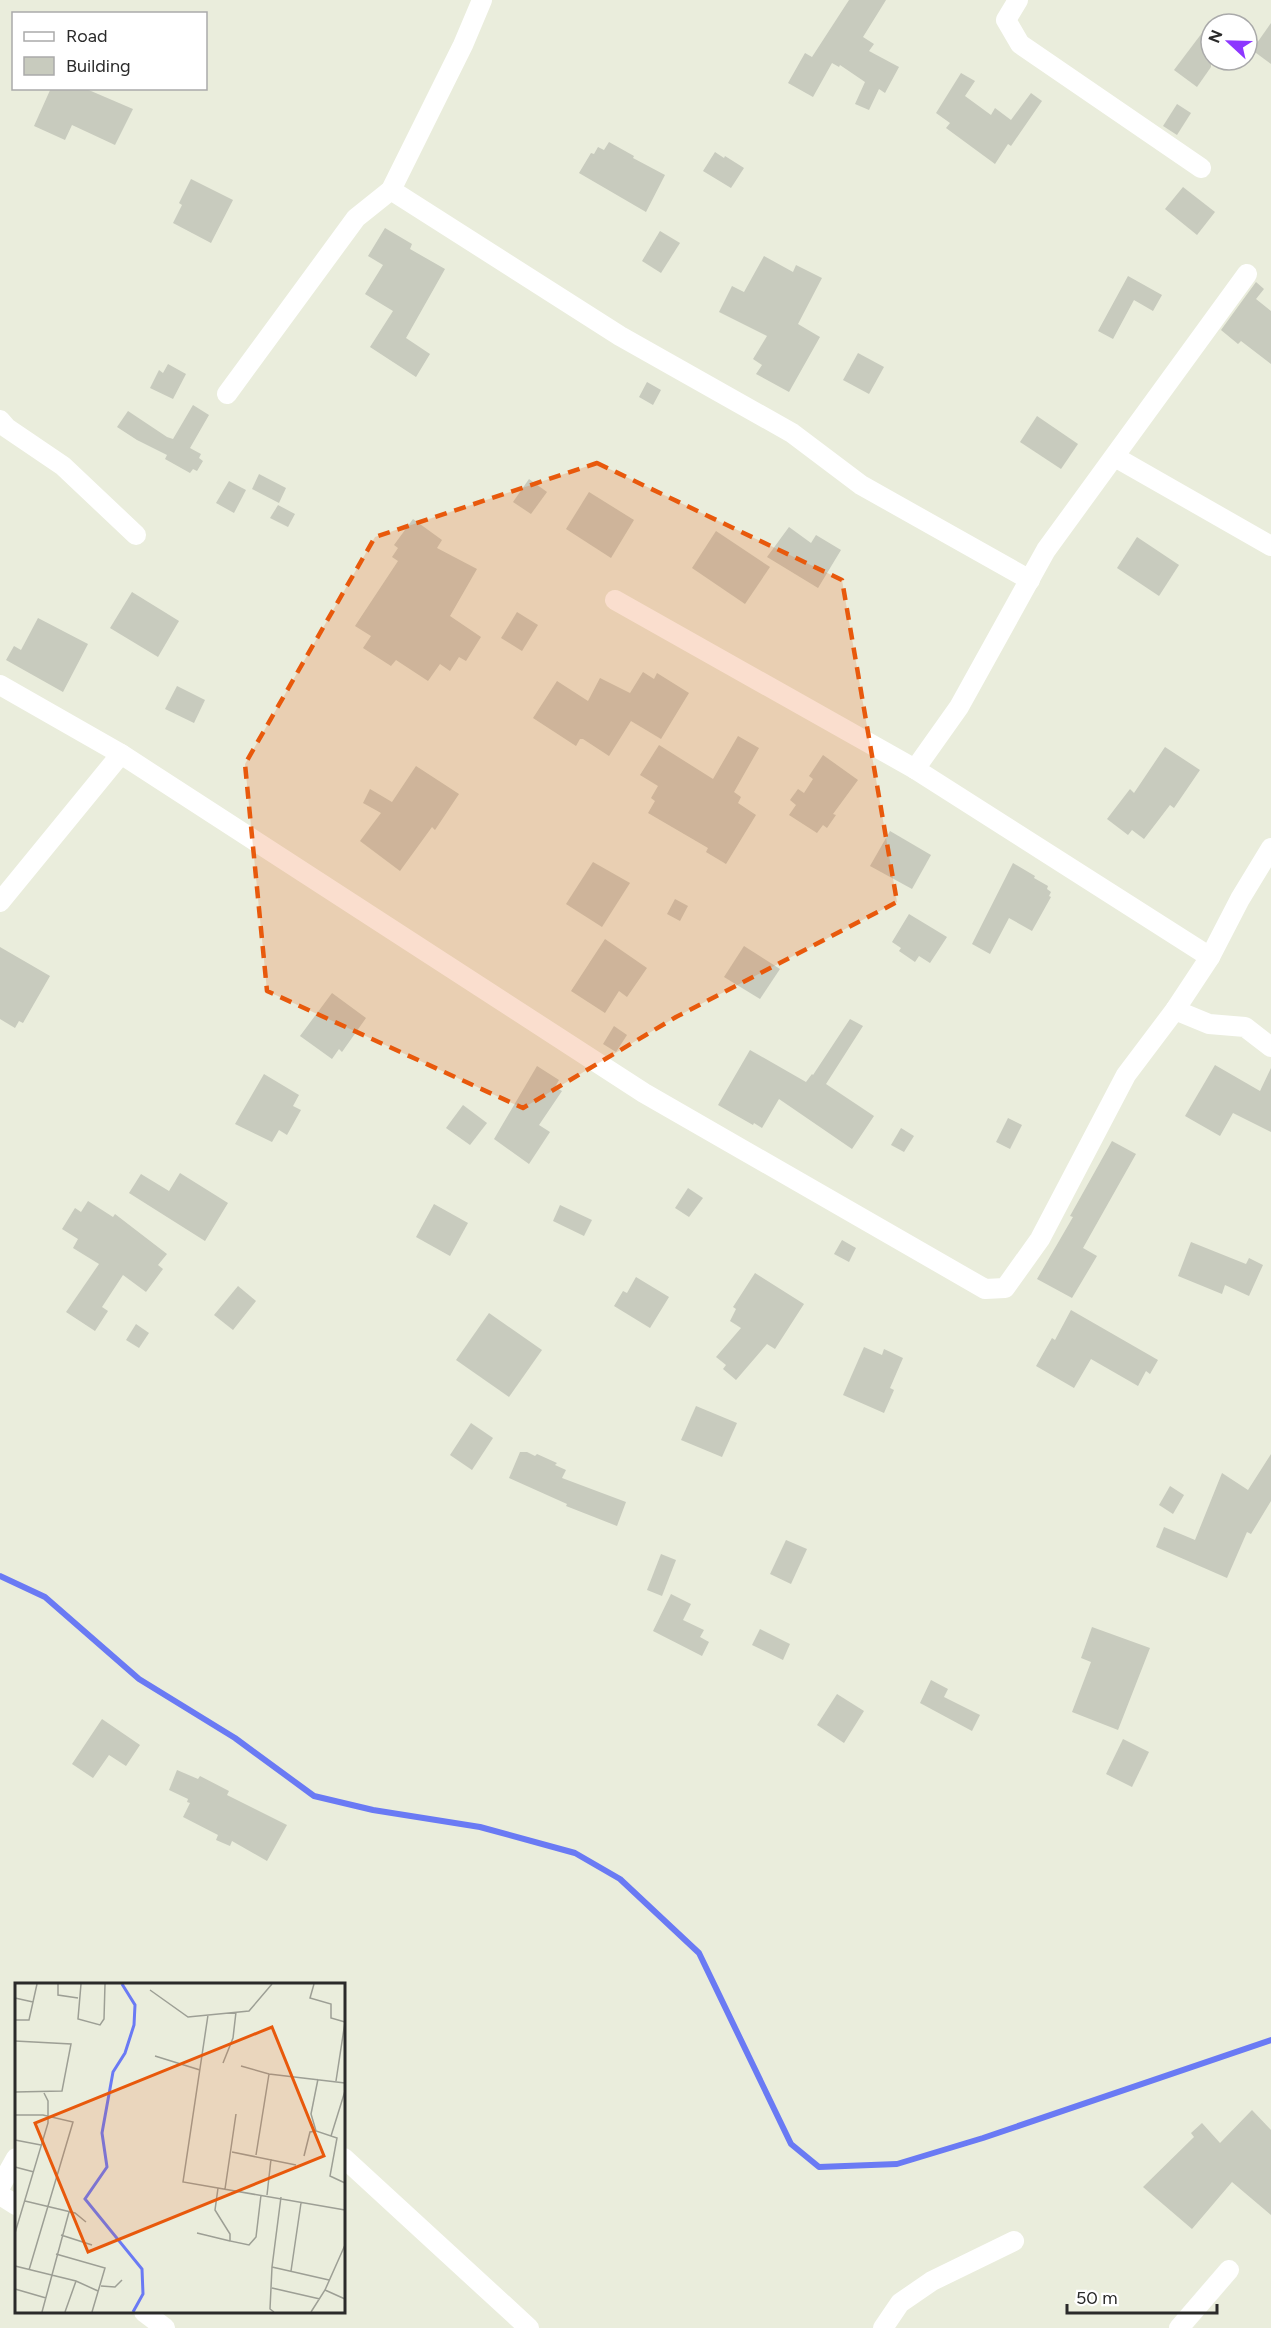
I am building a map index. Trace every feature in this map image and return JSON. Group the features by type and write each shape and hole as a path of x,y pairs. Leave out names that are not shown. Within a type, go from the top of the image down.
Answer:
{"street":[{"path":"227,394 356,218 391,190 463,45 482,0"},
{"path":"1018,0 1005,20 1020,44 1201,168"},
{"path":"391,190 620,336 792,433 861,485 1030,580"},
{"path":"915,769 959,706 1046,550 1247,274"},
{"path":"0,420 7,428 63,466 136,535"},
{"path":"1115,457 1271,546"},
{"path":"615,600 915,769 1210,957"},
{"path":"0,685 121,754 644,1093 985,1289 1005,1288 1040,1239 1126,1075 1175,1010 1210,957 1240,899 1271,848"},
{"path":"0,902 121,754"},
{"path":"1175,1010 1209,1024 1245,1027 1271,1047"},
{"path":"345,2159 529,2328"},
{"path":"0,2187 15,2160"},
{"path":"0,2195 15,2204"},
{"path":"883,2328 900,2303 932,2281 1014,2241"},
{"path":"1179,2328 1229,2270"},
{"path":"145,2313 165,2328"}],"highlighted area":[{"path":"597,463 842,580 897,902 676,1017 523,1108 267,991 245,764 375,537"}],"building":[{"path":"849,0 886,0 863,37 874,44 869,51 899,67 885,93 879,89 869,110 855,104 865,82 840,65 839,67 832,63 813,97 788,83 805,53 812,57"},
{"path":"1271,23 1271,64 1259,55 1259,40"},
{"path":"1199,37 1199,72 1208,72 1197,87 1174,70"},
{"path":"961,73 975,81 965,96 991,115 995,108 1011,120 1031,93 1042,101 1011,146 1008,144 995,164 946,128 950,123 936,113"},
{"path":"50,90 89,90 133,109 115,145 72,125 65,140 34,126"},
{"path":"1177,104 1191,113 1177,135 1163,126"},
{"path":"609,142 665,175 646,212 579,173 591,153 594,154 598,147 604,150"},
{"path":"715,152 744,168 731,188 703,171"},
{"path":"191,179 233,200 211,243 173,223 182,205 179,203"},
{"path":"1183,187 1215,212 1197,235 1165,209"},
{"path":"385,228 412,244 410,249 445,269 406,338 430,354 416,377 370,347 393,311 365,294 383,265 368,256"},
{"path":"660,231 680,243 661,273 642,261"},
{"path":"764,256 793,272 796,265 822,278 798,324 820,337 789,392 756,374 762,365 753,359 767,336 719,312 732,286 744,292"},
{"path":"1128,276 1162,295 1153,311 1134,300 1113,339 1098,331"},
{"path":"1256,282 1264,289 1256,299 1271,311 1271,364 1241,341 1238,344 1221,330"},
{"path":"858,353 884,367 869,394 843,380"},
{"path":"168,364 186,374 173,399 150,388 159,370 163,373"},
{"path":"647,382 661,390 653,405 639,397"},
{"path":"193,405 209,415 190,448 201,454 199,458 203,461 197,471 193,469 190,473 165,459 167,455 117,427 128,411 173,439"},
{"path":"1037,416 1078,444 1061,469 1020,442"},
{"path":"259,474 286,488 279,503 252,489"},
{"path":"529,479 547,492 531,514 513,502"},
{"path":"229,481 246,490 234,513 216,503"},
{"path":"589,492 634,520 611,558 566,529"},
{"path":"278,505 295,514 288,527 270,518"},
{"path":"413,519 442,540 437,548 477,569 450,616 481,637 466,661 459,657 450,671 440,664 428,681 396,660 391,666 363,648 371,636 355,626 398,561 392,557 398,548 394,545"},
{"path":"789,527 811,543 816,535 841,550 818,588 767,557"},
{"path":"716,531 770,567 745,604 692,568"},
{"path":"1137,537 1179,565 1159,596 1117,568"},
{"path":"132,592 179,621 158,657 110,628"},
{"path":"517,612 538,625 522,651 501,638"},
{"path":"38,618 88,644 63,692 6,660 14,646 21,650"},
{"path":"643,672 654,679 657,673 689,693 661,739 631,721 609,756 583,739 580,739 576,746 533,718 557,681 588,701 600,678 630,693"},
{"path":"177,686 205,700 194,723 165,709"},
{"path":"738,736 759,748 734,792 741,797 738,803 756,815 726,864 706,852 708,848 648,813 655,801 651,798 658,786 640,775 659,745 713,779"},
{"path":"1165,747 1200,770 1174,808 1170,805 1144,839 1132,830 1128,835 1107,819 1130,789 1134,793"},
{"path":"823,755 858,780 833,814 836,815 827,828 823,825 817,833 789,815 796,805 790,800 798,789 804,793 813,779 809,776"},
{"path":"416,766 459,794 435,830 432,827 400,871 360,841 381,813 363,803 370,789 392,802"},
{"path":"890,831 931,855 912,889 870,866"},
{"path":"593,862 630,883 602,927 566,904"},
{"path":"1013,863 1048,886 1051,897 1032,931 1009,918 990,954 972,944"},
{"path":"675,899 688,906 680,921 667,914"},
{"path":"909,914 947,937 930,963 919,956 915,962 899,951 901,948 892,942"},
{"path":"605,939 647,968 627,997 619,991 605,1013 571,991"},
{"path":"744,946 780,969 760,999 724,977"},
{"path":"0,947 50,976 23,1023 19,1021 15,1028 0,1019"},
{"path":"332,993 366,1018 342,1052 339,1049 332,1059 300,1036"},
{"path":"850,1019 863,1026 826,1084 874,1116 852,1149 779,1099 762,1128 718,1105 750,1050 806,1082"},
{"path":"614,1026 627,1035 616,1052 603,1044"},
{"path":"1215,1065 1260,1091 1271,1068 1271,1132 1233,1113 1220,1136 1185,1116"},
{"path":"537,1066 559,1080 555,1087 562,1091 539,1125 550,1132 529,1164 494,1139"},
{"path":"264,1074 299,1095 293,1106 301,1110 287,1135 279,1130 272,1142 235,1124"},
{"path":"463,1105 487,1123 470,1145 446,1128"},
{"path":"1008,1118 1022,1125 1010,1149 996,1142"},
{"path":"901,1128 914,1136 904,1152 891,1145"},
{"path":"1112,1141 1136,1154 1083,1248 1097,1256 1072,1298 1037,1279 1073,1217 1070,1216"},
{"path":"180,1173 228,1203 205,1241 129,1193 141,1174 169,1191"},
{"path":"688,1188 703,1198 689,1217 675,1208"},
{"path":"88,1201 113,1217 115,1214 167,1254 158,1265 163,1269 146,1292 123,1275 102,1307 108,1311 95,1331 66,1312 99,1264 73,1248 78,1239 62,1229 75,1208 81,1212"},
{"path":"434,1204 468,1223 450,1256 416,1237"},
{"path":"560,1205 592,1220 584,1236 553,1221"},
{"path":"842,1240 856,1248 849,1262 834,1254"},
{"path":"1191,1242 1246,1264 1249,1258 1263,1265 1249,1296 1225,1285 1222,1294 1178,1276"},
{"path":"755,1273 804,1304 775,1349 767,1344 736,1380 723,1369 726,1365 716,1357 741,1328 730,1321 736,1309 733,1307"},
{"path":"636,1277 669,1297 650,1328 614,1306 623,1291 627,1293"},
{"path":"238,1286 256,1301 233,1330 214,1315"},
{"path":"1071,1310 1158,1360 1150,1374 1146,1371 1138,1386 1091,1359 1074,1388 1036,1366 1052,1338 1055,1340"},
{"path":"489,1313 542,1350 509,1397 456,1360"},
{"path":"136,1324 149,1333 139,1348 126,1340"},
{"path":"864,1347 882,1355 884,1349 903,1358 890,1388 894,1390 884,1413 843,1395"},
{"path":"696,1406 737,1423 722,1457 681,1440"},
{"path":"471,1423 493,1438 472,1470 450,1455"},
{"path":"520,1452 527,1452 535,1456 537,1454 557,1463 555,1465 566,1470 562,1478 626,1502 617,1526 566,1506 567,1504 509,1478"},
{"path":"1271,1454 1271,1501 1251,1534 1247,1532 1227,1578 1156,1547 1164,1527 1195,1540 1222,1473 1248,1490"},
{"path":"1170,1486 1184,1495 1173,1514 1159,1505"},
{"path":"786,1540 807,1549 791,1584 770,1574"},
{"path":"661,1554 676,1560 662,1596 647,1590"},
{"path":"671,1594 691,1604 683,1620 704,1630 700,1637 709,1642 702,1656 653,1631"},
{"path":"1092,1627 1150,1648 1118,1730 1072,1712 1091,1662 1081,1658"},
{"path":"760,1629 790,1644 783,1660 752,1645"},
{"path":"931,1680 948,1689 944,1697 980,1715 972,1731 920,1703"},
{"path":"837,1694 864,1711 844,1743 817,1725"},
{"path":"102,1719 140,1745 126,1766 109,1755 93,1778 72,1764"},
{"path":"1123,1739 1149,1752 1132,1787 1106,1774"},
{"path":"177,1770 198,1779 200,1776 229,1791 227,1795 287,1825 267,1861 232,1841 230,1846 216,1840 218,1835 183,1817 190,1803 187,1802 188,1799 169,1790"},
{"path":"1252,2110 1271,2130 1271,2215 1232,2182 1192,2229 1143,2187 1194,2137 1191,2133 1202,2123 1220,2143"}],"waterway":[{"path":"0,1576 45,1597 139,1679 235,1738 314,1796 373,1810 480,1827 575,1853 620,1879 699,1953 791,2144 819,2167 897,2164 983,2138 1271,2040"}]}
